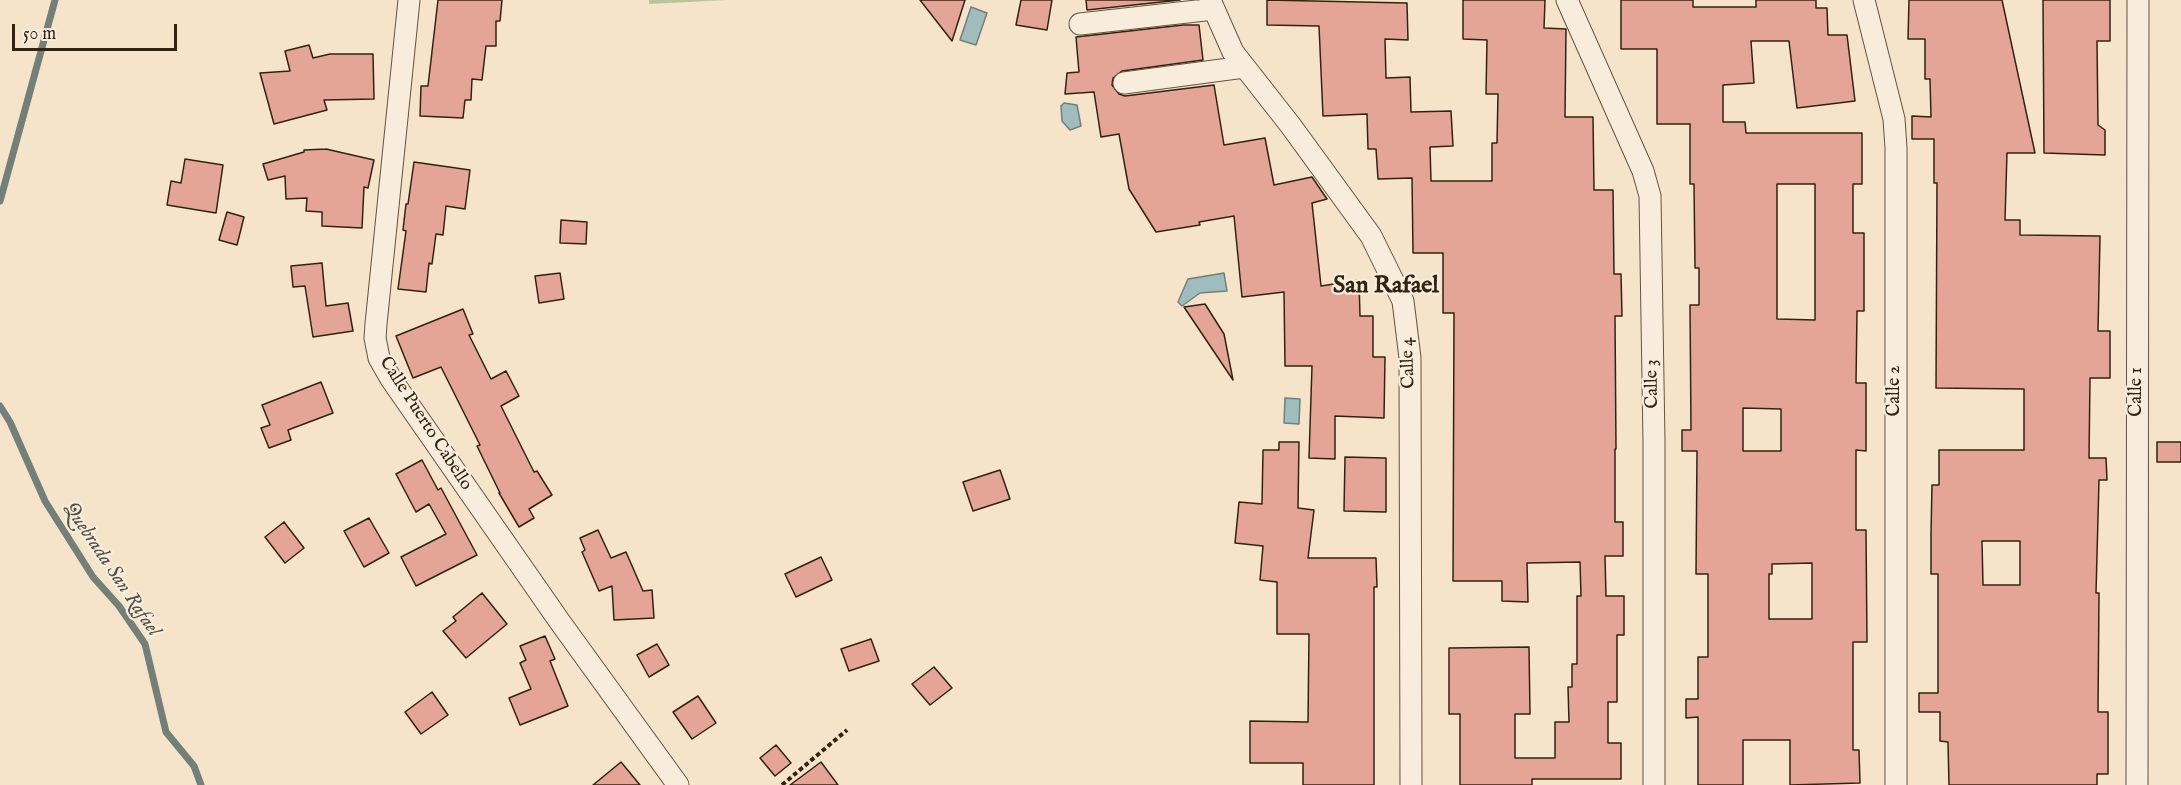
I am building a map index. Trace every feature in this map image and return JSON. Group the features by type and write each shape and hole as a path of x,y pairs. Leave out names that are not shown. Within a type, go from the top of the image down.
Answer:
{"street":[{"name":"Calle Puerto Cabello","path":"409,0 376,324 375,338 380,358 391,379 560,622 678,785"},
{"name":"Calle 3","path":"1567,0 1643,171 1650,196 1654,442 1654,785"},
{"name":"Calle 2","path":"1864,0 1894,119 1896,148 1896,785"},
{"name":"Calle 1","path":"2137,785 2138,0"},
{"path":"1080,24 1212,4"},
{"name":"Calle 4","path":"1212,4 1223,33 1244,67 1291,126 1371,236 1403,301 1410,358 1411,785"},
{"path":"1124,83 1244,67"}],"path":[{"path":"783,785 846,730"}],"green space":[{"path":"649,0 727,0 649,4"}],"water":[{"path":"971,7 987,13 976,45 960,40"},
{"path":"1064,103 1077,105 1081,126 1070,130 1062,121 1061,106"},
{"path":"1224,273 1227,291 1200,293 1182,306 1178,302 1188,279"},
{"path":"1285,398 1300,399 1299,424 1284,423"}],"building":[{"path":"438,0 502,0 500,21 496,21 496,46 486,46 482,80 472,79 471,100 465,100 463,118 420,116 421,86 428,86"},
{"path":"920,0 965,0 952,41"},
{"path":"1021,0 1052,0 1047,30 1016,25"},
{"path":"1086,0 1180,0 1087,10"},
{"path":"1267,0 1407,3 1408,40 1385,39 1386,78 1410,77 1411,112 1451,111 1453,146 1430,147 1431,181 1492,181 1492,143 1497,143 1498,94 1486,94 1487,40 1463,39 1463,0 1545,0 1544,28 1566,29 1565,117 1593,117 1594,190 1613,190 1614,274 1621,274 1622,316 1615,316 1615,522 1623,522 1623,556 1605,556 1606,596 1624,596 1624,635 1617,635 1617,702 1608,702 1608,743 1621,743 1621,779 1532,779 1532,785 1460,785 1460,714 1449,714 1449,648 1529,647 1530,714 1515,714 1515,758 1555,758 1555,722 1569,722 1568,687 1572,687 1572,664 1577,664 1577,596 1581,596 1580,562 1527,563 1528,602 1502,601 1502,581 1453,581 1454,313 1443,313 1443,253 1413,253 1412,178 1378,179 1376,149 1368,149 1367,114 1323,116 1319,26 1267,25"},
{"path":"1621,0 1693,0 1693,7 1756,7 1756,0 1816,0 1816,8 1827,8 1828,35 1847,35 1855,101 1797,108 1789,41 1751,41 1754,83 1723,85 1723,122 1745,122 1746,133 1862,133 1862,184 1853,184 1853,233 1864,233 1864,311 1857,311 1856,383 1866,383 1866,451 1856,450 1856,530 1866,530 1867,642 1853,642 1853,750 1859,750 1860,783 1790,785 1790,740 1743,740 1743,785 1698,785 1698,717 1686,718 1686,699 1698,699 1698,657 1708,657 1708,574 1696,574 1697,451 1682,451 1682,430 1691,430 1690,305 1699,305 1699,268 1695,268 1694,184 1690,184 1690,124 1657,124 1657,49 1621,49","holes":["1777,184 1815,184 1815,320 1777,319","1743,408 1781,409 1781,451 1743,451","1812,563 1812,619 1769,619 1769,574 1772,574 1772,564"]},
{"path":"1909,0 2002,0 2035,153 2007,153 2005,220 2020,220 2020,235 2100,236 2098,331 2110,331 2110,378 2090,378 2089,458 2106,458 2107,480 2099,480 2096,593 2099,593 2098,712 2108,712 2108,774 2097,774 2097,785 1949,785 1948,742 1940,741 1940,712 1919,712 1919,693 1938,693 1938,574 1931,574 1931,534 1932,485 1939,485 1939,450 2024,450 2024,389 1936,388 1937,183 1934,183 1934,139 1912,139 1912,116 1931,117 1930,79 1925,79 1925,39 1908,39","holes":["1982,541 2020,541 2020,585 1983,585"]},
{"path":"2043,0 2110,0 2110,41 2097,41 2098,125 2105,130 2105,155 2044,153"},
{"path":"1199,25 1203,60 1122,71 1113,78 1112,85 1119,94 1125,96 1214,85 1224,145 1265,138 1274,185 1312,177 1327,199 1312,203 1321,286 1359,280 1360,316 1373,316 1373,357 1385,357 1384,418 1335,416 1335,459 1309,458 1312,366 1285,366 1284,292 1242,297 1234,216 1199,222 1200,225 1156,232 1129,189 1119,134 1101,137 1094,92 1065,94 1067,73 1079,72 1076,37"},
{"path":"309,45 313,58 330,54 373,54 374,99 324,100 327,110 274,124 260,73 290,71 285,51"},
{"path":"326,149 374,160 368,188 364,187 362,228 322,226 322,212 306,211 307,198 286,199 285,176 268,180 263,164 304,152 304,150"},
{"path":"185,159 223,165 216,213 167,205 171,181 181,183"},
{"path":"414,162 470,170 465,209 446,206 443,235 436,234 432,264 429,263 426,292 398,289 406,231 403,230 406,204 408,204"},
{"path":"227,212 244,217 237,245 219,240"},
{"path":"561,220 587,222 586,244 560,243"},
{"path":"322,263 326,306 348,303 353,331 313,337 305,286 293,287 291,266"},
{"path":"560,273 564,299 539,303 535,276"},
{"path":"1205,304 1224,334 1233,380 1184,307"},
{"path":"463,309 473,334 469,335 491,379 506,371 519,396 501,406 534,472 537,471 552,495 529,509 534,518 519,527 499,493 477,446 480,445 441,367 413,378 396,336"},
{"path":"321,382 333,413 288,430 291,440 269,448 261,428 270,425 262,405"},
{"path":"1279,442 1299,442 1298,508 1314,510 1308,558 1376,558 1374,785 1303,785 1303,763 1250,763 1250,721 1308,722 1309,634 1277,634 1277,582 1260,580 1263,546 1235,543 1239,502 1262,504 1263,450 1279,450"},
{"path":"2157,442 2181,442 2181,462 2157,462"},
{"path":"1345,457 1386,458 1386,512 1344,511"},
{"path":"422,460 438,490 441,488 477,555 416,586 401,557 446,534 429,504 416,512 396,474"},
{"path":"1000,470 1010,499 973,511 963,482"},
{"path":"369,518 389,553 364,567 344,531"},
{"path":"284,522 304,548 285,563 265,537"},
{"path":"598,530 611,558 626,552 643,591 652,590 654,618 614,620 612,586 599,591 582,552 585,550 580,538"},
{"path":"821,557 832,580 796,597 785,574"},
{"path":"482,593 507,624 466,658 443,631 456,621 453,617"},
{"path":"545,636 555,659 550,661 568,706 520,725 509,698 531,689 520,663 526,660 520,646"},
{"path":"871,639 879,661 849,671 841,649"},
{"path":"657,644 669,665 649,677 637,655"},
{"path":"934,667 952,688 930,705 912,684"},
{"path":"432,692 448,715 421,734 405,712"},
{"path":"698,696 716,723 692,739 673,712"},
{"path":"776,745 791,763 775,776 760,758"},
{"path":"621,762 640,785 593,785"},
{"path":"821,762 838,785 790,785"}],"waterway":[{"name":"Quebrada San Rafael","path":"0,201 55,0"},
{"name":"Quebrada San Rafael","path":"0,406 10,422 45,501 93,577 119,606 145,644 166,732 194,766 201,785"}],"district":[{"name":"San Rafael","path":"1386,287"}]}
